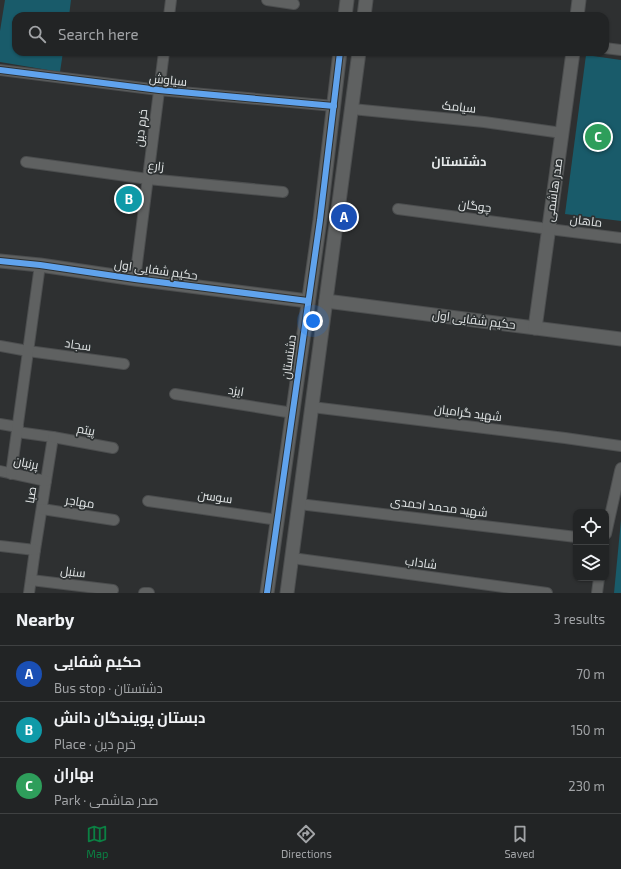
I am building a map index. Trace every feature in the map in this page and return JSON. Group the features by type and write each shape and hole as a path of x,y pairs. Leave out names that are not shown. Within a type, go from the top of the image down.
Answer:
{"street":[{"path":"170,12 171,0"},
{"path":"267,0 294,4"},
{"path":"346,12 347,0"},
{"path":"364,12 366,0"},
{"path":"577,12 578,0"},
{"path":"609,48 621,50"},
{"name":"خرم دین","path":"135,279 163,56"},
{"name":"دشتستان","path":"268,593 320,220 340,56"},
{"path":"287,593 359,56"},
{"name":"صدر هاشمی","path":"535,328 572,56"},
{"name":"سیاوش","path":"0,70 159,90 334,106"},
{"name":"سیامک","path":"352,109 484,122 562,133"},
{"name":"زارع","path":"26,162 148,179 283,192"},
{"name":"چوگان","path":"398,209 549,229"},
{"name":"ماهان","path":"549,229 621,238"},
{"name":"حکیم شفایی اول","path":"0,261 308,300"},
{"path":"11,474 40,265"},
{"name":"حکیم شفایی اول","path":"326,301 621,339"},
{"name":"سجاد","path":"0,346 124,364"},
{"name":"ایزد","path":"175,394 293,413"},
{"name":"شهید گرامیان","path":"312,407 621,446"},
{"path":"0,424 54,437"},
{"name":"پیتم","path":"54,437 113,448"},
{"name":"صبا","path":"29,593 54,437"},
{"path":"609,525 618,497 621,468"},
{"name":"پرنیان","path":"0,471 46,481"},
{"path":"283,481 302,483"},
{"name":"سوسن","path":"148,501 278,520"},
{"name":"شهید محمد احمدی","path":"299,504 573,537"},
{"name":"مهاجر","path":"42,509 114,520"},
{"path":"0,546 35,550"},
{"name":"شاداب","path":"292,558 547,593"},
{"name":"سنبل","path":"31,580 113,590"},
{"path":"597,593 599,581"},
{"path":"144,592 149,593"}],"shaded area":[{"path":"5,0 71,0 70,12 12,12 12,56 62,56 60,72 0,62 0,31"},
{"path":"586,56 621,60 621,221 565,214"},
{"path":"621,520 621,593 614,593"}],"cycle path":[{"path":"267,593 320,220 340,56"},
{"path":"0,70 159,90 334,106"},
{"path":"0,261 308,301"}],"place":[{"name":"بهاران","path":"598,137"},
{"name":"دبستان پویندگان دانش","path":"129,199"},
{"name":"حکیم شفایی","path":"344,217"}],"district":[{"name":"دشتستان","path":"459,161"}]}
